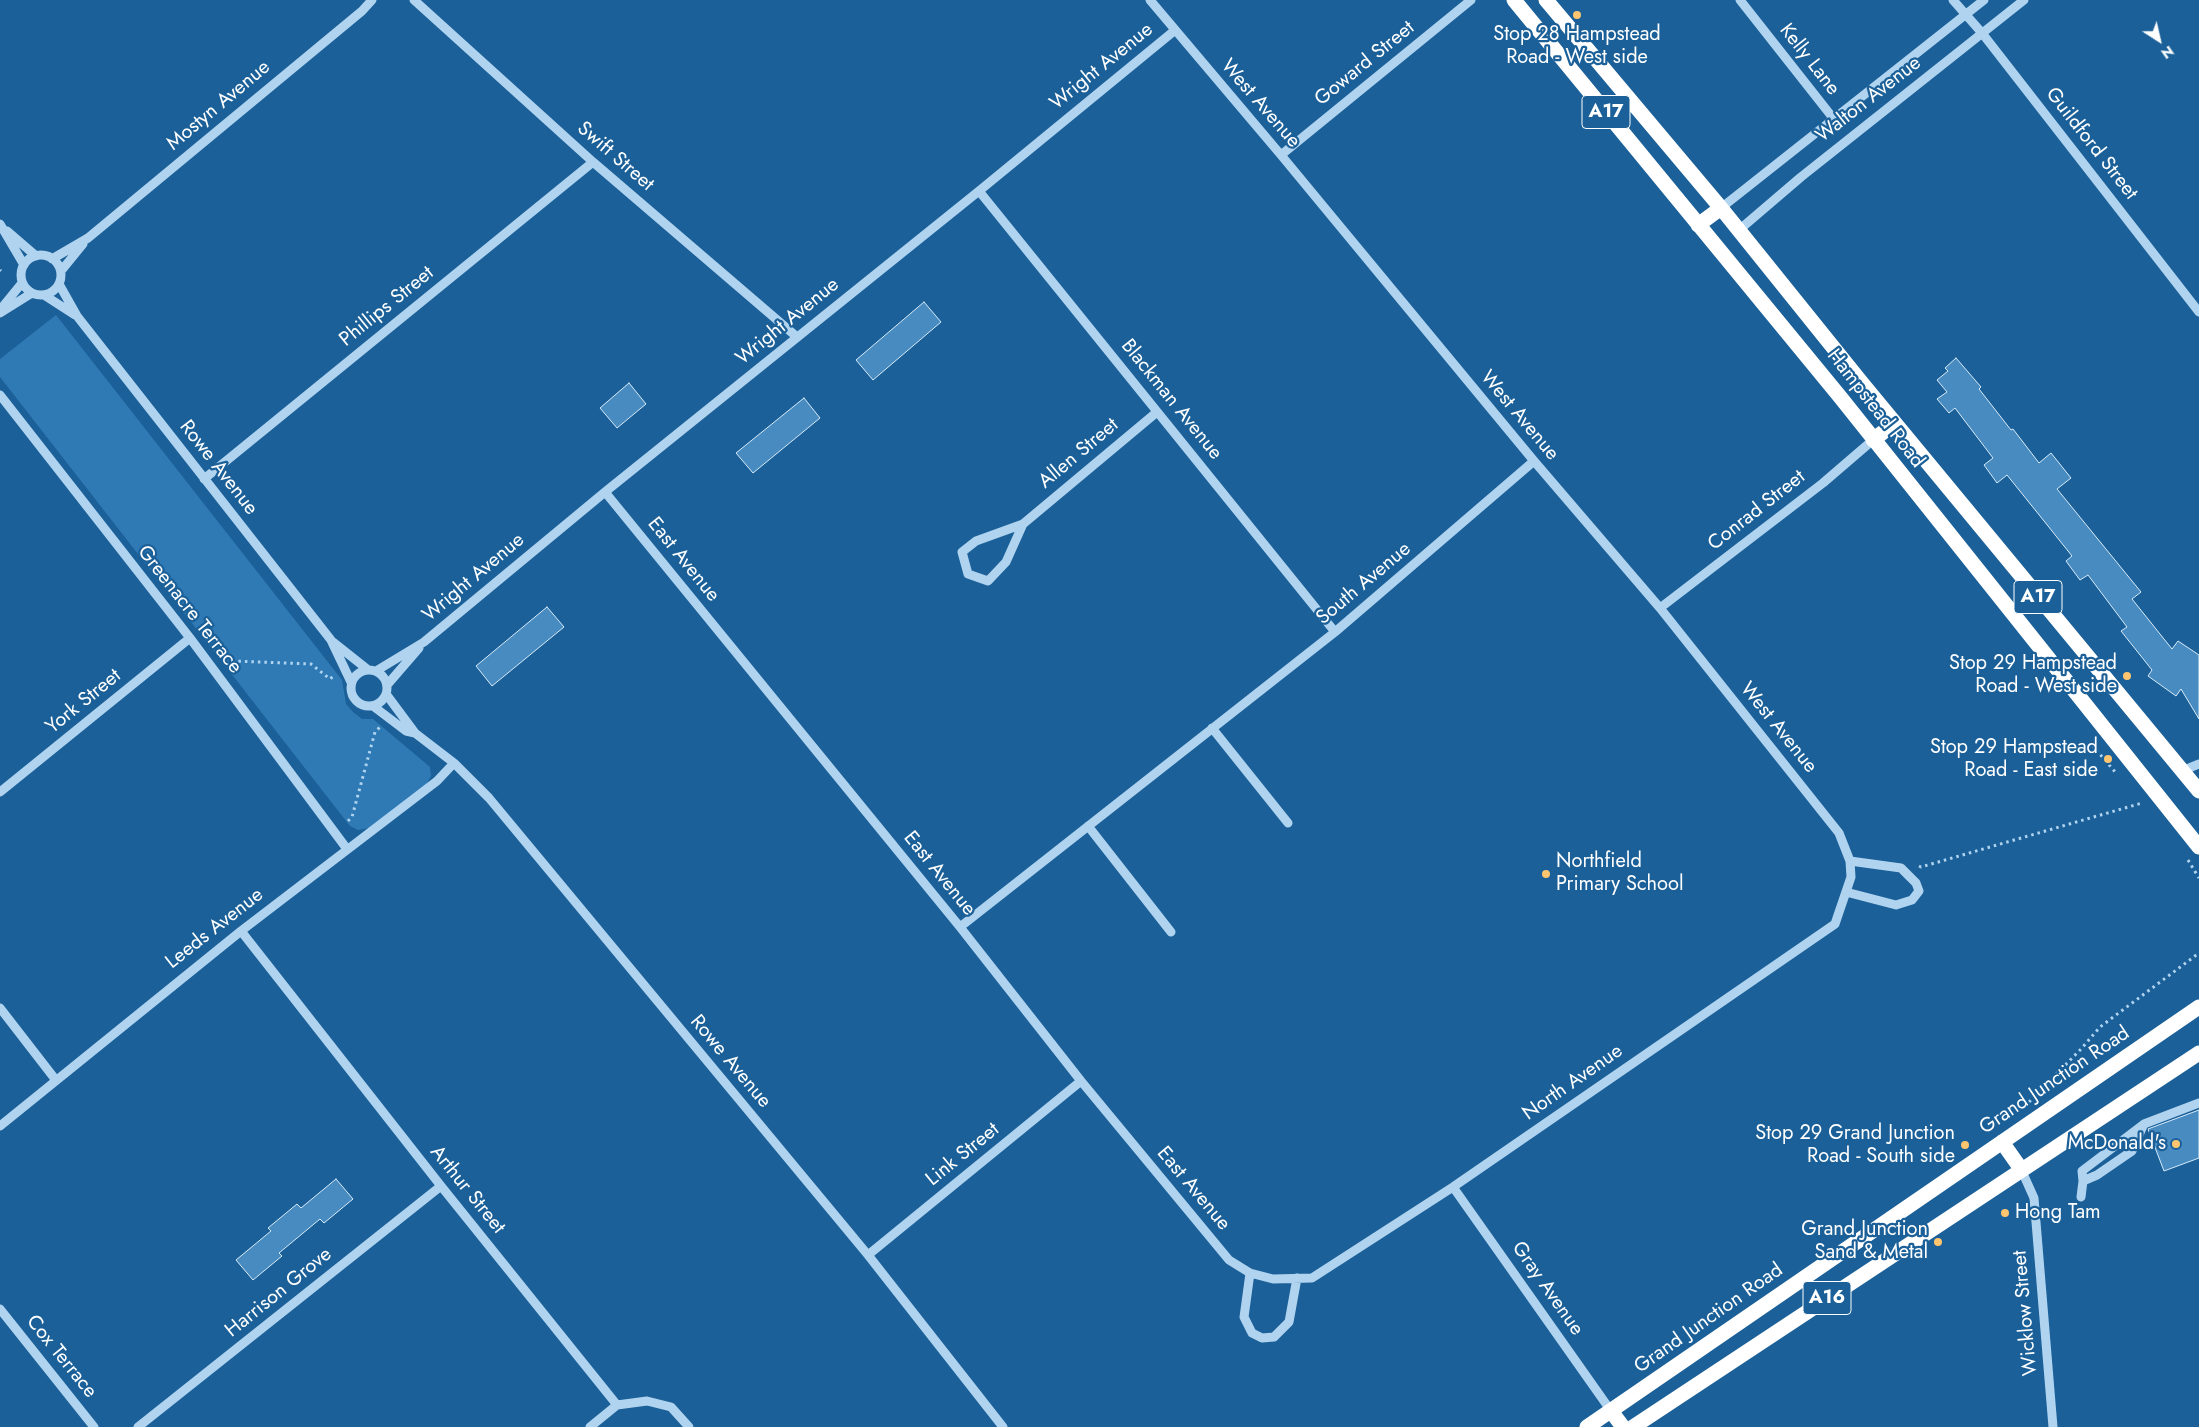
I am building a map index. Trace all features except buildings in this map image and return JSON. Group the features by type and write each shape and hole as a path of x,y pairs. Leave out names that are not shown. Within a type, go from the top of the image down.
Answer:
{"highway":[{"name":"Hampstead Road","path":"1514,0 1718,248 2199,848"},
{"name":"Hampstead Road","path":"1546,0 1721,208 1895,423 2199,791"},
{"path":"1698,225 1721,208"},
{"path":"1718,248 1739,230"},
{"path":"1873,440 1895,423"},
{"name":"Grand Junction Road","path":"1588,1427 2199,1007"},
{"name":"A16","path":"1634,1427 2021,1169 2199,1053"},
{"path":"2002,1142 2021,1169"},
{"path":"1611,1411 1623,1427"}],"street":[{"name":"Mostyn Avenue","path":"52,259 88,238 372,0"},
{"name":"Swift Street","path":"414,0 593,162 797,338"},
{"name":"West Avenue","path":"1150,0 1534,461 1660,608 1839,833 1850,861 1851,877"},
{"name":"Goward Street","path":"1281,155 1471,0"},
{"name":"Kelly Lane","path":"1740,0 1832,118"},
{"name":"Guildford Street","path":"1953,0 1982,33 2199,312"},
{"name":"Walton Avenue","path":"1721,208 1832,118 1984,0"},
{"name":"Walton Avenue","path":"1739,230 1801,177 2024,0"},
{"name":"Wright Avenue","path":"372,670 424,642 605,492 979,191 1174,31"},
{"name":"Phillips Street","path":"204,479 593,162"},
{"name":"Blackman Avenue","path":"979,191 1335,632"},
{"path":"2,226 36,256"},
{"path":"2,226 24,265"},
{"name":"Mostyn Avenue","path":"61,271 88,238"},
{"path":"36,256 45,256 52,259 61,271 59,284 50,293 44,295 32,293 22,283 21,271 24,265 29,259 36,256"},
{"path":"0,311 22,283"},
{"name":"Rowe Avenue","path":"59,284 77,316 331,640 351,682"},
{"path":"0,311 32,293"},
{"name":"Rowe Avenue","path":"44,295 77,316"},
{"name":"Greenacre Terrace","path":"0,395 190,638 347,849"},
{"name":"Allen Street","path":"1023,524 1006,562 988,581 968,574 962,552 976,541 1023,524 1157,412"},
{"name":"Conrad Street","path":"1660,608 1823,482 1873,440"},
{"name":"South Avenue","path":"960,927 1335,632 1534,461"},
{"name":"East Avenue","path":"605,492 960,927 1081,1082 1229,1260 1250,1272 1273,1278"},
{"name":"York Street","path":"0,792 190,638"},
{"name":"Rowe Avenue","path":"331,640 372,670"},
{"name":"Wright Avenue","path":"387,690 424,642"},
{"path":"372,670 381,674 387,690 383,700 373,706 360,704 355,701 352,695 351,682 357,673 372,670"},
{"name":"Rowe Avenue","path":"387,690 415,734"},
{"name":"Rowe Avenue","path":"373,706 454,763 489,798 868,1255 1003,1427"},
{"path":"1212,728 1288,823"},
{"name":"Leeds Avenue","path":"0,1126 55,1079 241,931 437,781 454,763"},
{"path":"2182,771 2199,764"},
{"path":"1088,826 1172,932"},
{"path":"1846,892 1896,905 1912,900 1919,891 1916,883 1900,868 1850,861"},
{"name":"North Avenue","path":"1273,1278 1312,1278 1453,1187 1835,924 1851,877"},
{"name":"Arthur Street","path":"241,931 441,1186 617,1405"},
{"path":"0,1008 55,1079"},
{"name":"Link Street","path":"868,1255 1081,1082"},
{"path":"2081,1197 2082,1171 2144,1124 2199,1103"},
{"path":"2083,1181 2096,1176 2132,1151 2144,1124"},
{"name":"Wicklow Street","path":"2021,1169 2034,1198 2053,1427"},
{"name":"Harrison Grove","path":"138,1427 441,1186"},
{"name":"Gray Avenue","path":"1453,1187 1611,1411"},
{"path":"1250,1272 1244,1317 1252,1333 1262,1338 1274,1337 1289,1322 1297,1278"},
{"name":"Cox Terrace","path":"0,1309 91,1426"},
{"path":"590,1427 617,1405 646,1401 671,1406 689,1427"}],"path":[{"path":"226,667 234,661 311,664 330,679 338,673"},
{"path":"348,821 352,817 375,732 382,726"},
{"path":"1900,868 1912,860 1921,868 2142,803"},
{"path":"2025,1106 2081,1050 2100,1027 2199,953"}],"shaded area":[{"path":"56,315 342,680 346,704 362,719 373,719 430,767 431,776 426,785 369,828 358,830 350,826 0,377 0,359"}],"place":[{"name":"Stop 28 Hampstead Road - West side","path":"1577,15"},
{"name":"Stop 29 Hampstead Road - West side","path":"2127,676"},
{"name":"Stop 29 Hampstead Road - East side","path":"2108,759"},
{"name":"Northfield Primary School","path":"1546,874"},
{"name":"McDonald's","path":"2176,1144"},
{"name":"Stop 29 Grand Junction Road - South side","path":"1965,1145"},
{"name":"Hong Tam","path":"2005,1213"},
{"name":"Grand Junction Sand & Metal","path":"1938,1242"}]}
